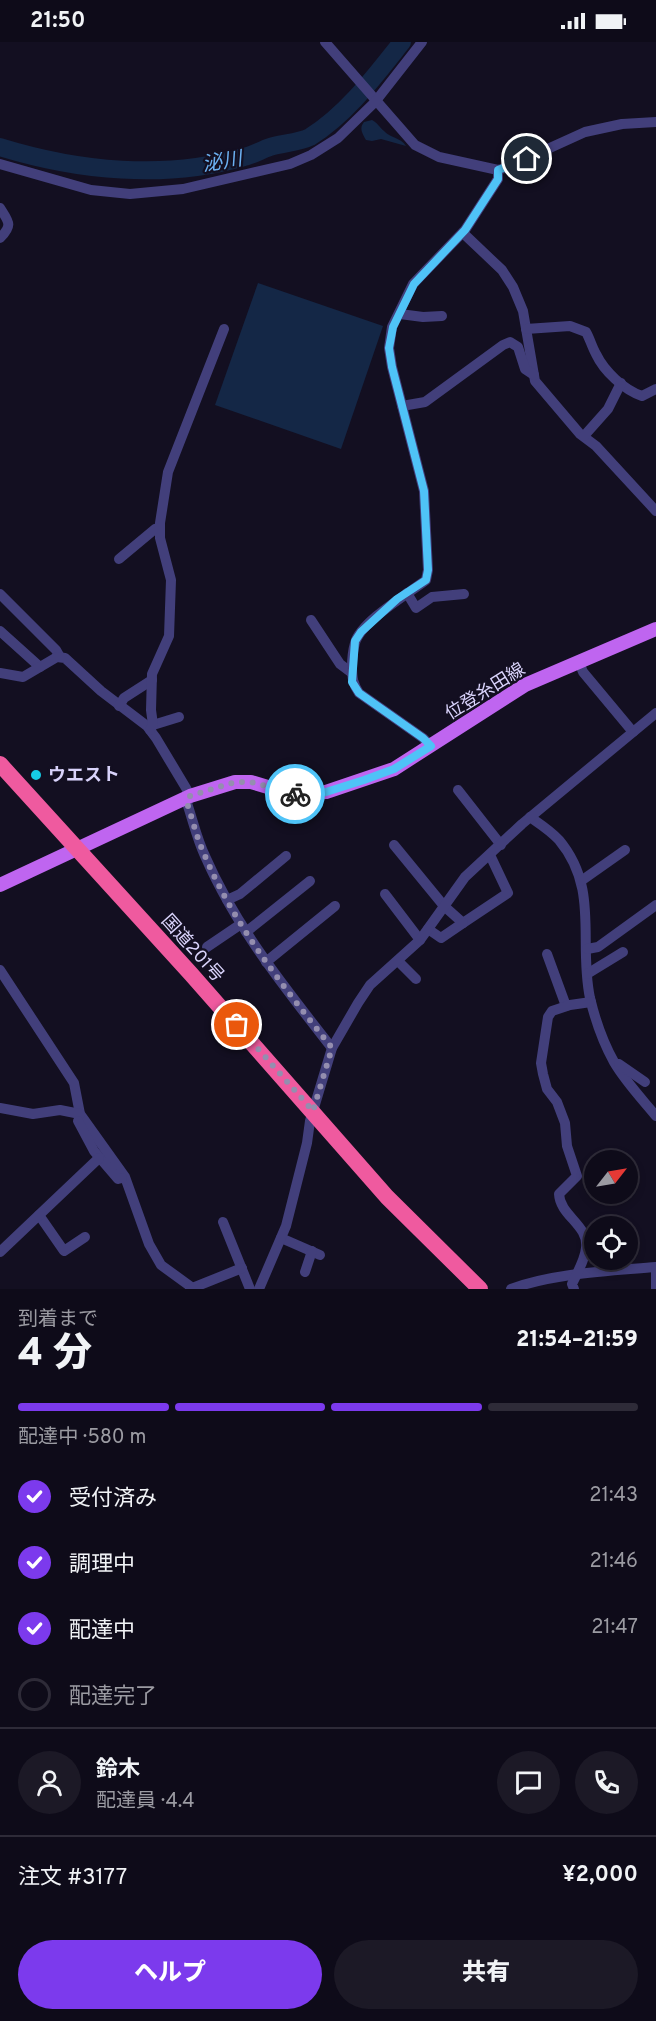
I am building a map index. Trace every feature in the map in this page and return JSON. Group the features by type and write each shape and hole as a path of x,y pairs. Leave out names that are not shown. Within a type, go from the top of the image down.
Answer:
{"highway":[{"name":"国道201号","path":"0,764 73,852 312,1116 387,1197 480,1289"},
{"name":"国道201号","path":"0,780 73,852"},
{"name":"国道201号","path":"312,1116 380,1203 466,1289"}],"main road":[{"name":"位登糸田線","path":"0,885 190,796 235,782 251,782 291,794 326,792 394,769 525,685 656,629"}],"street":[{"path":"325,42 415,145 440,157 498,170 585,132 622,124 656,122"},
{"path":"0,164 91,190 130,194 183,189 290,164 311,155 338,138 374,100 422,42"},
{"path":"431,746 359,693 352,682 355,641 361,632 397,599 426,580 428,559 424,491 389,348 393,327 414,284 463,233 498,179 498,170"},
{"path":"0,208 9,224 9,229 0,238"},
{"path":"463,233 502,270 512,284 523,311 535,381 656,511"},
{"path":"400,314 423,317 442,316"},
{"path":"526,329 570,326 586,332 601,362 633,393 642,396 656,389"},
{"path":"224,329 168,472 160,538 171,580 169,636 152,674 151,728 190,796 187,803 204,855 227,900 266,962 332,1048"},
{"path":"402,406 425,402 510,342 518,347 525,369 534,375"},
{"path":"584,436 608,409 621,383"},
{"path":"118,559 160,528"},
{"path":"407,593 416,609 432,597 464,594"},
{"path":"0,594 24,616 60,657"},
{"path":"311,620 340,664 352,673"},
{"path":"0,631 40,667"},
{"path":"0,673 23,677 60,657 65,658 119,706 151,728"},
{"path":"579,662 583,672 633,732"},
{"path":"119,706 124,698 152,680"},
{"path":"259,1289 286,1226 312,1116 332,1048 370,985 420,940 465,877 601,757 656,713"},
{"path":"151,728 179,717"},
{"path":"458,790 501,845"},
{"path":"530,818 558,839 568,853 581,881 586,912 587,974 591,1002 615,1064 656,1116"},
{"path":"394,845 444,906 464,923"},
{"path":"581,881 625,850"},
{"path":"428,929 441,938 508,893 490,855"},
{"path":"227,900 240,894 286,856"},
{"path":"207,947 244,928 310,881"},
{"path":"385,894 420,940"},
{"path":"587,949 598,947 656,905"},
{"path":"266,962 335,906"},
{"path":"587,974 623,952"},
{"path":"547,954 566,1006"},
{"path":"398,961 416,979"},
{"path":"0,970 74,1083 77,1114 94,1151 118,1179 125,1177"},
{"path":"573,1289 572,1284 586,1248 586,1239 580,1227 559,1201 559,1194 577,1176 567,1146 566,1123 557,1102 547,1089 541,1063 548,1017 552,1011 591,1002"},
{"path":"615,1064 621,1064 645,1082"},
{"path":"0,1108 33,1114 60,1110 77,1114 125,1177 149,1244 161,1265 192,1289 242,1268"},
{"path":"0,1252 99,1158"},
{"path":"39,1215 64,1251 85,1237"},
{"path":"223,1222 250,1289"},
{"path":"281,1238 316,1253 304,1272"},
{"path":"511,1289 531,1281 625,1269 656,1269 656,1289"}],"water":[{"path":"372,120 386,133 406,146 381,139 366,140 361,128 364,122"},
{"path":"258,283 383,326 341,449 215,405"}],"waterway":[{"name":"泌川","path":"0,147 60,162 122,170 184,169 244,157 270,147 305,139 323,128 360,94 402,42"}],"way so far":[{"path":"237,1025 313,1111 332,1048 267,965 233,911 204,855 187,803 190,796 235,782 251,782 295,794"}],"place":[{"name":"ウエスト","path":"36,775"}],"route":[{"path":"295,794 326,792 364,780 394,769 431,746 359,693 352,682 355,641 361,632 397,599 426,580 428,570 424,491 389,348 393,327 414,284 465,230 498,179 498,170 527,159"}]}
